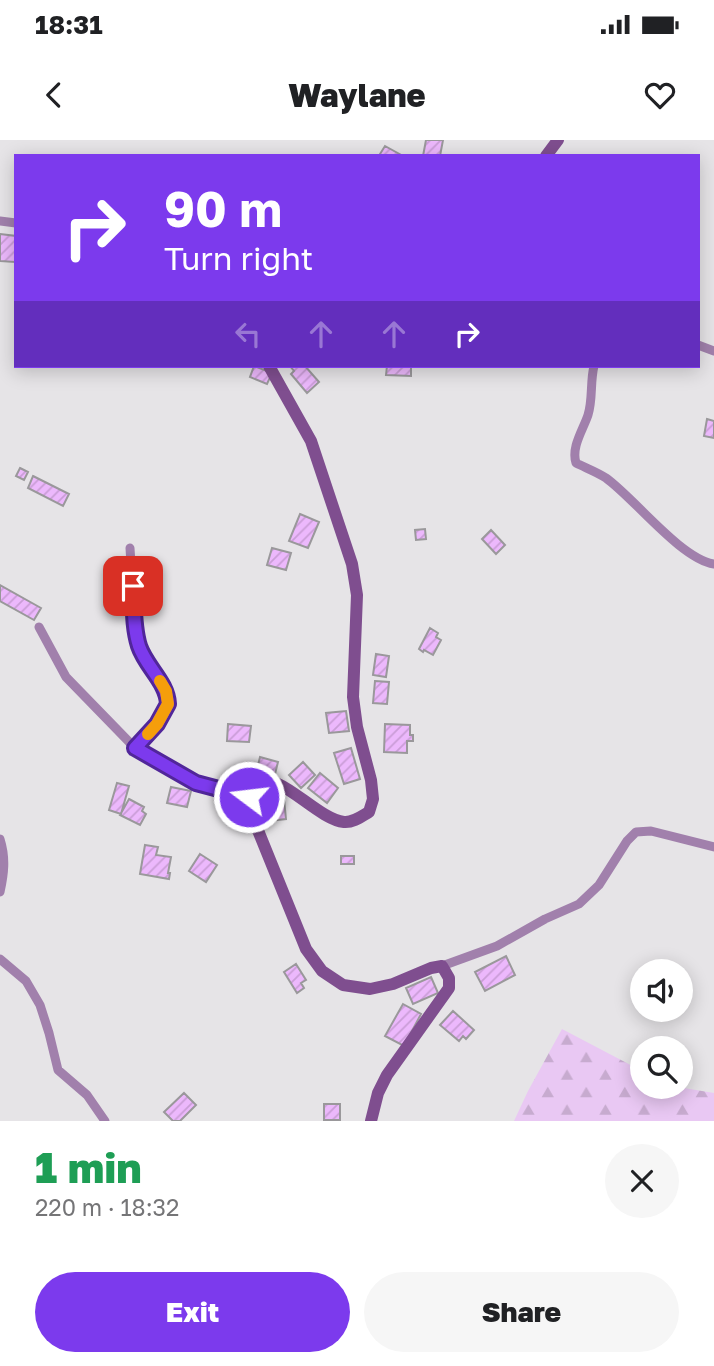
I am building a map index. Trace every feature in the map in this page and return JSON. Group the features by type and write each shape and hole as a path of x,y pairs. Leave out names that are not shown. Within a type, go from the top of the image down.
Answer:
{"main road":[{"path":"270,368 312,441 352,564 357,595 353,696 373,799 369,812 358,819 345,822 332,818 278,784 265,781 257,783 249,797 253,818 306,948 321,971 343,985 370,989 393,984 442,966 449,978 449,988 387,1075 378,1093 371,1121"}],"street":[{"path":"594,368 592,396 574,455 576,463 606,478 688,552 714,564"},
{"path":"130,548 135,630 145,659 166,691 168,704 157,724 135,748"},
{"path":"39,627 66,677 135,748 196,783 249,797"},
{"path":"442,966 497,946 545,919 579,904 598,885 636,832 651,831 714,847"},
{"path":"0,839 5,870 0,892"},
{"path":"0,959 26,981 40,1005 58,1070 87,1095 105,1121"}],"green space":[{"path":"562,1029 630,1065 630,1099 693,1099 693,1090 714,1093 714,1121 514,1121"}],"building":[{"path":"426,140 443,140 440,154 423,154"},
{"path":"385,146 399,154 380,154"},
{"path":"0,234 14,236 14,262 0,261"},
{"path":"253,368 272,373 267,384 250,377"},
{"path":"292,368 307,368 319,382 307,393 291,374 294,371"},
{"path":"387,368 411,368 411,376 386,375"},
{"path":"707,419 714,421 714,438 704,436"},
{"path":"20,468 28,472 24,480 16,476"},
{"path":"33,476 69,494 63,506 28,488"},
{"path":"300,514 319,522 308,548 289,541"},
{"path":"425,529 426,539 416,540 415,530"},
{"path":"491,530 505,545 496,554 482,539"},
{"path":"272,548 291,553 286,570 267,565"},
{"path":"0,585 41,608 34,620 0,601"},
{"path":"430,628 438,633 436,637 441,640 433,655 419,649"},
{"path":"376,654 389,656 386,677 373,675"},
{"path":"375,681 389,682 387,704 373,703"},
{"path":"346,711 349,731 329,733 326,713"},
{"path":"228,724 251,726 249,742 227,741"},
{"path":"385,724 410,725 413,741 407,741 407,753 384,752"},
{"path":"351,748 360,779 344,784 334,753"},
{"path":"260,757 278,762 274,778 255,778"},
{"path":"303,762 315,775 301,788 289,775"},
{"path":"320,773 338,788 327,803 308,788"},
{"path":"117,783 129,786 121,814 109,810"},
{"path":"171,787 191,791 187,807 167,803"},
{"path":"129,799 144,807 142,811 146,814 140,825 120,815"},
{"path":"284,799 286,819 269,821 266,801"},
{"path":"145,845 158,847 156,855 171,857 169,879 140,874"},
{"path":"200,854 217,865 206,882 189,871"},
{"path":"341,856 354,856 354,864 341,864"},
{"path":"506,956 515,975 485,991 475,972"},
{"path":"296,964 306,980 301,983 304,988 297,993 284,972"},
{"path":"431,977 438,993 413,1004 406,988"},
{"path":"403,1004 421,1014 404,1046 385,1036"},
{"path":"453,1011 474,1030 466,1039 463,1036 459,1041 440,1025"},
{"path":"184,1093 196,1105 180,1121 173,1121 164,1112"},
{"path":"324,1104 340,1104 340,1120 324,1120"}],"slow traffic":[{"path":"148,734 168,704 166,691 160,681"}],"route":[{"path":"133,586 135,630 139,646 168,698 168,704 157,724 135,748 196,783 249,797"}]}
